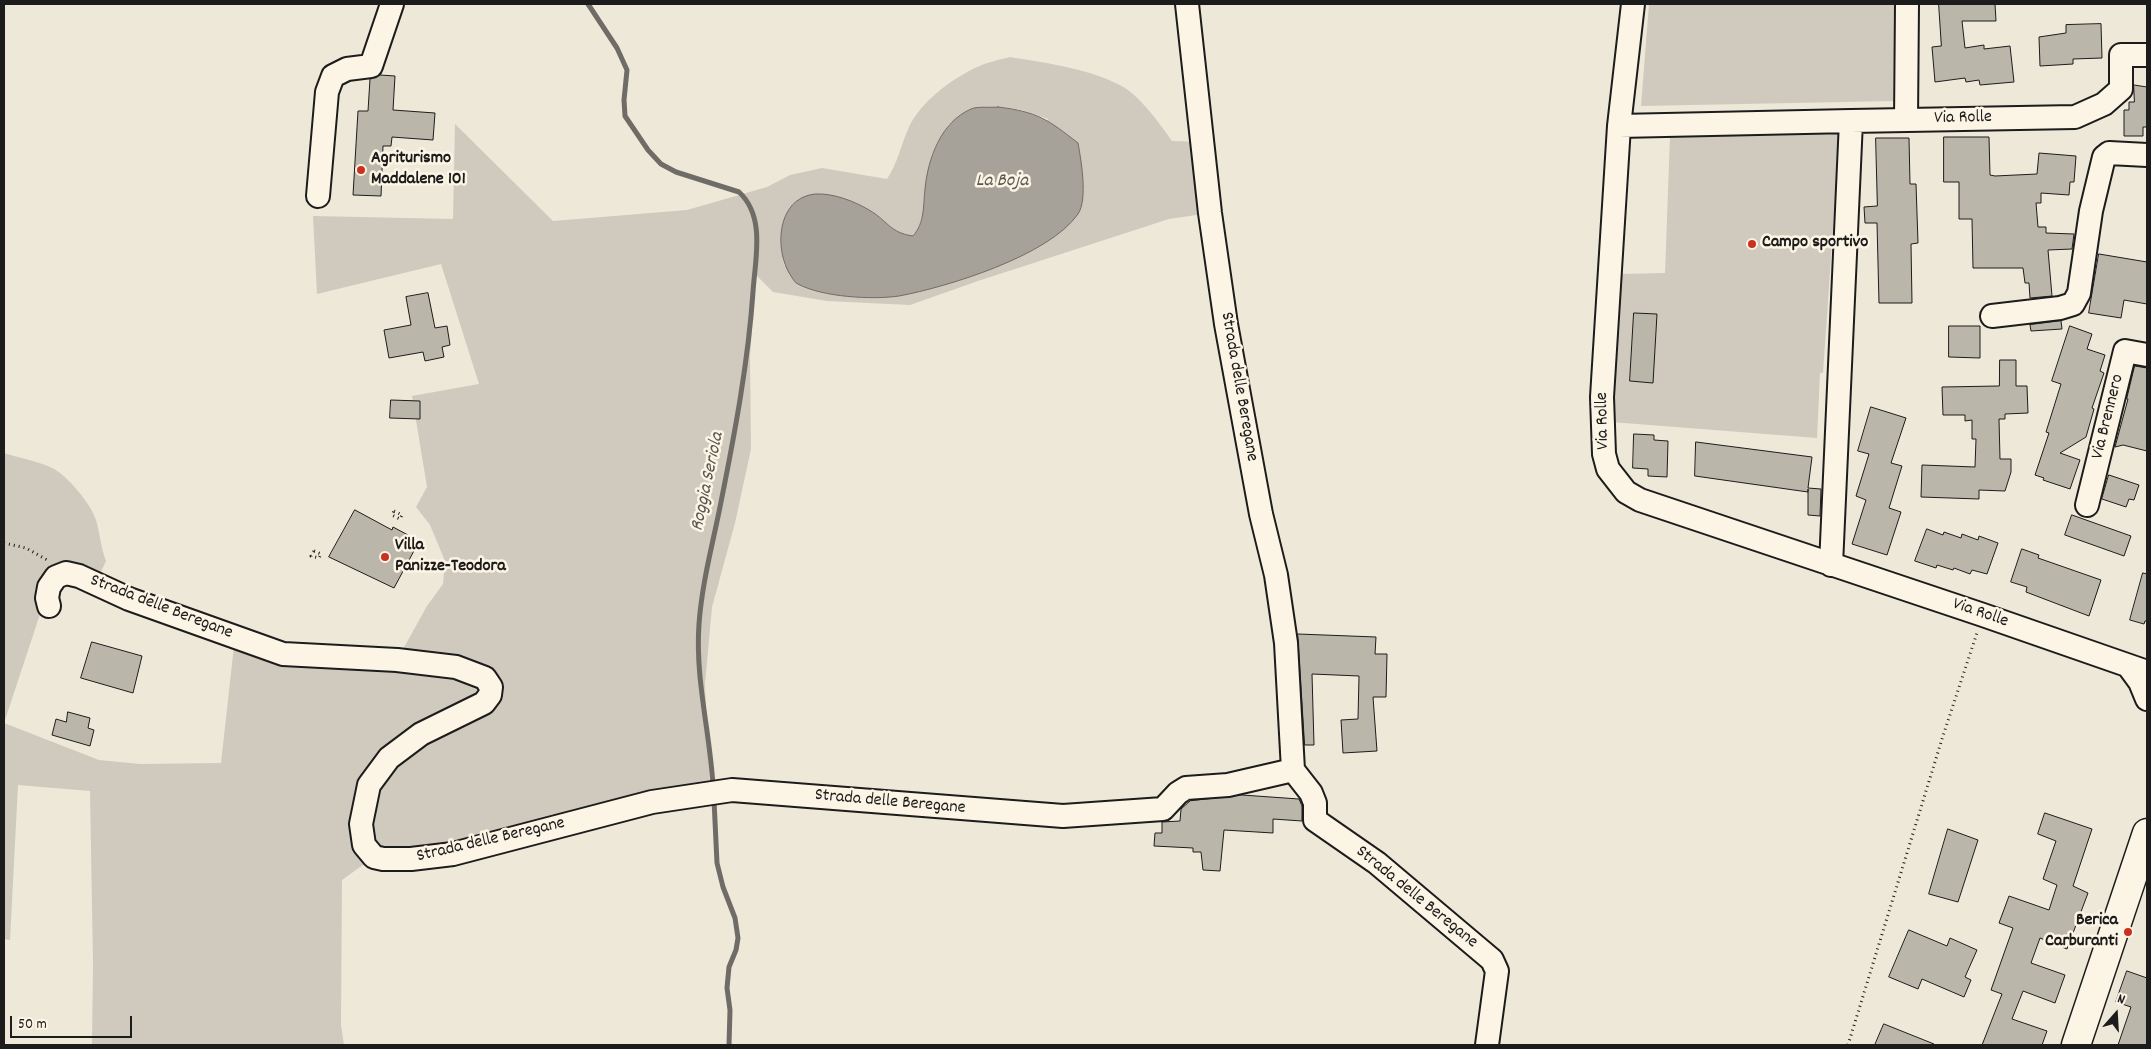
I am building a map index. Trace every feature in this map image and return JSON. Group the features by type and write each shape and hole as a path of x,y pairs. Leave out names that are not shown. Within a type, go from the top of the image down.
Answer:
{"main road":[{"path":"2076,1045 2147,833"}],"street":[{"path":"318,196 327,92 332,76 347,69 371,66 392,4"},
{"name":"Strada delle Beregane","path":"1187,4 1209,204 1226,324 1261,514 1276,575 1286,643 1293,770 1312,793 1315,803 1315,820 1377,862 1492,960 1497,972 1487,1045"},
{"name":"Via Rolle","path":"1634,4 1619,126 1602,397 1604,454 1608,469 1626,492 1640,500 2138,669 2140,682 2147,699"},
{"path":"1906,120 1907,4"},
{"name":"Via Rolle","path":"1619,126 2075,117 2104,104 2121,90 2121,56 2147,55"},
{"path":"1831,565 1851,121"},
{"path":"1992,316 2060,308 2073,304 2079,293 2091,211 2104,157 2109,153 2147,155"},
{"name":"Via Brennero","path":"2087,505 2125,351 2147,355"},
{"name":"Strada delle Beregane","path":"49,606 47,598 49,587 56,577 66,573 79,576 129,599 283,654 397,660 456,667 485,678 491,687 490,695 484,703 421,734 388,758 369,785 361,824 364,845 374,857 383,860 411,860 453,854 652,802 732,790 1063,816 1163,809 1178,792 1186,788 1228,785 1293,770"}],"path":[{"path":"4,543 26,548 66,573"},
{"path":"1848,1045 1942,738 1983,615"}],"shaded area":[{"path":"1649,4 1895,4 1893,101 1641,106"},
{"path":"1010,57 1084,71 1112,81 1138,98 1172,141 1202,142 1210,213 1169,219 910,305 827,301 773,292 756,275 750,357 751,449 735,523 712,607 705,684 710,793 453,854 374,857 342,880 341,1025 344,1045 92,1045 93,963 90,791 18,785 10,940 4,939 4,723 99,760 140,764 221,763 235,637 397,660 427,606 443,584 445,561 430,525 416,507 427,487 412,396 479,384 441,264 317,294 313,216 453,219 455,124 553,221 687,210 767,187 790,175 822,168 887,179 894,167 914,118 936,93 973,69 986,63","holes":["998,107 1022,110 1048,119 954,281 897,296 784,265 781,234 785,217 792,206 802,198 813,195 840,198 867,209 893,229 913,236 922,219 932,154 949,124"]},
{"name":"Campo sportivo","path":"1679,125 1840,127 1823,373 1820,373 1817,438 1611,422 1622,274 1665,273 1670,136 1678,136"},
{"path":"4,453 41,463 58,472 84,498 96,520 106,561 96,583 79,576 49,587 4,723"}],"water":[{"name":"La Boja","path":"998,107 1033,114 1050,122 1078,143 1083,179 1083,199 1078,214 1064,229 1045,243 996,267 943,285 899,296 875,298 833,295 795,282 782,253 781,240 782,227 792,205 802,198 815,194 836,196 863,207 899,232 913,236 922,220 929,165 944,132 961,115 971,109"}],"building":[{"path":"1939,4 1995,4 1996,21 1962,21 1965,48 1984,45 1984,49 2010,46 2014,82 1980,85 1979,80 1966,82 1965,78 1935,82 1932,47 1941,46"},
{"path":"2101,24 2102,58 2073,59 2073,64 2040,66 2039,37 2066,33 2066,25"},
{"path":"380,75 395,76 393,110 435,113 433,140 392,137 391,146 383,146 381,196 353,195 358,111 368,111 370,79"},
{"path":"2134,85 2147,87 2147,127 2143,127 2143,136 2124,136 2124,110 2129,110 2129,102 2134,102"},
{"path":"1944,137 1989,137 1990,175 1995,176 2037,174 2039,153 2076,156 2074,182 2070,182 2069,195 2041,193 2041,203 2036,203 2038,227 2046,227 2046,233 2074,234 2072,249 2048,250 2052,296 2030,298 2029,283 2025,283 2023,268 1973,268 1972,219 1959,219 1959,182 1944,182"},
{"path":"1876,138 1909,138 1910,184 1916,184 1918,243 1911,244 1912,303 1879,303 1877,223 1865,223 1864,207 1877,206"},
{"path":"2099,254 2147,262 2147,304 2124,300 2121,318 2089,313"},
{"path":"428,293 435,328 447,326 450,345 442,347 444,357 425,361 423,352 389,358 384,330 411,325 406,297"},
{"path":"1634,313 1657,314 1653,383 1630,381"},
{"path":"2061,321 2062,329 2031,331 2030,325"},
{"path":"1949,326 1980,326 1980,358 1949,357"},
{"path":"2070,326 2092,334 2087,349 2105,355 2100,371 2104,373 2092,408 2094,409 2086,437 2060,453 2080,460 2070,489 2043,480 2044,478 2035,475 2049,433 2046,432 2061,384 2052,381"},
{"path":"2000,360 2016,360 2016,386 2027,386 2028,413 2005,414 2005,419 1999,419 2000,459 2011,459 2011,472 2005,491 1979,490 1979,499 1921,497 1922,465 1975,467 1976,439 1972,439 1972,420 1965,421 1965,415 1943,415 1942,387 1999,386"},
{"path":"2135,366 2147,368 2147,451 2123,445 2115,447"},
{"path":"391,400 420,401 420,419 390,418"},
{"path":"1871,407 1906,418 1891,463 1902,466 1889,508 1901,512 1887,555 1852,544 1866,500 1856,496 1869,454 1858,451"},
{"path":"1634,434 1654,435 1654,440 1668,441 1667,477 1648,476 1648,469 1633,468"},
{"path":"1696,442 1812,457 1808,488 1821,489 1820,516 1808,515 1808,492 1695,476"},
{"path":"2109,475 2139,485 2134,500 2129,499 2126,507 2102,499"},
{"path":"355,510 392,530 393,527 408,535 405,540 416,547 394,588 329,557"},
{"path":"2072,515 2131,536 2124,556 2065,535"},
{"path":"1927,529 1943,535 1944,532 1961,538 1962,534 1978,540 1979,536 1998,543 1987,574 1972,570 1970,574 1954,568 1953,570 1937,565 1936,568 1915,561"},
{"path":"2022,549 2039,555 2038,558 2101,580 2089,616 2026,592 2027,587 2011,582"},
{"path":"2143,573 2147,574 2147,621 2144,624 2130,620"},
{"path":"1298,634 1376,637 1375,654 1387,654 1386,697 1373,697 1377,751 1343,753 1341,720 1358,719 1359,676 1312,674 1314,745 1305,745"},
{"path":"92,642 142,656 133,693 81,678"},
{"path":"68,712 90,718 88,728 94,730 90,746 52,735 56,719 66,722"},
{"path":"1242,795 1299,799 1302,806 1302,821 1273,819 1273,833 1224,830 1220,871 1203,870 1201,852 1193,852 1193,848 1154,846 1155,833 1162,833 1162,822 1180,821 1181,809 1190,801"},
{"path":"2045,813 2092,829 2073,886 2088,893 2067,949 2040,938 2031,963 2065,975 2055,1003 2023,991 2012,1019 2047,1031 2042,1045 1982,1045 2002,994 1991,990 2013,928 1999,923 2009,896 2049,910 2057,885 2043,879 2056,841 2038,834"},
{"path":"1948,829 1978,840 1958,902 1929,894"},
{"path":"1909,930 1947,946 1950,938 1977,950 1965,977 1971,980 1964,997 1922,979 1918,989 1889,977"},
{"path":"2127,971 2147,978 2147,1045 2118,1045 2131,1007 2116,1002"},
{"path":"1884,1024 1934,1044 1934,1045 1875,1045"}],"waterway":[{"name":"Roggia Seriola","path":"588,4 617,48 627,70 624,100 625,116 648,150 661,164 676,172 739,192 747,202 756,226 757,252 744,371 731,450 700,608 699,665 713,786"},
{"name":"Roggia Seriola","path":"714,800 717,863 723,887 735,918 738,938 736,950 729,967 727,988 730,1010 729,1045"}],"place":[{"name":"Agriturismo Maddalene 101","path":"361,170"},
{"name":"Campo sportivo","path":"1752,244"},
{"name":"Villa Panizze-Teodora","path":"385,557"},
{"name":"Berica Carburanti","path":"2128,932"}]}
